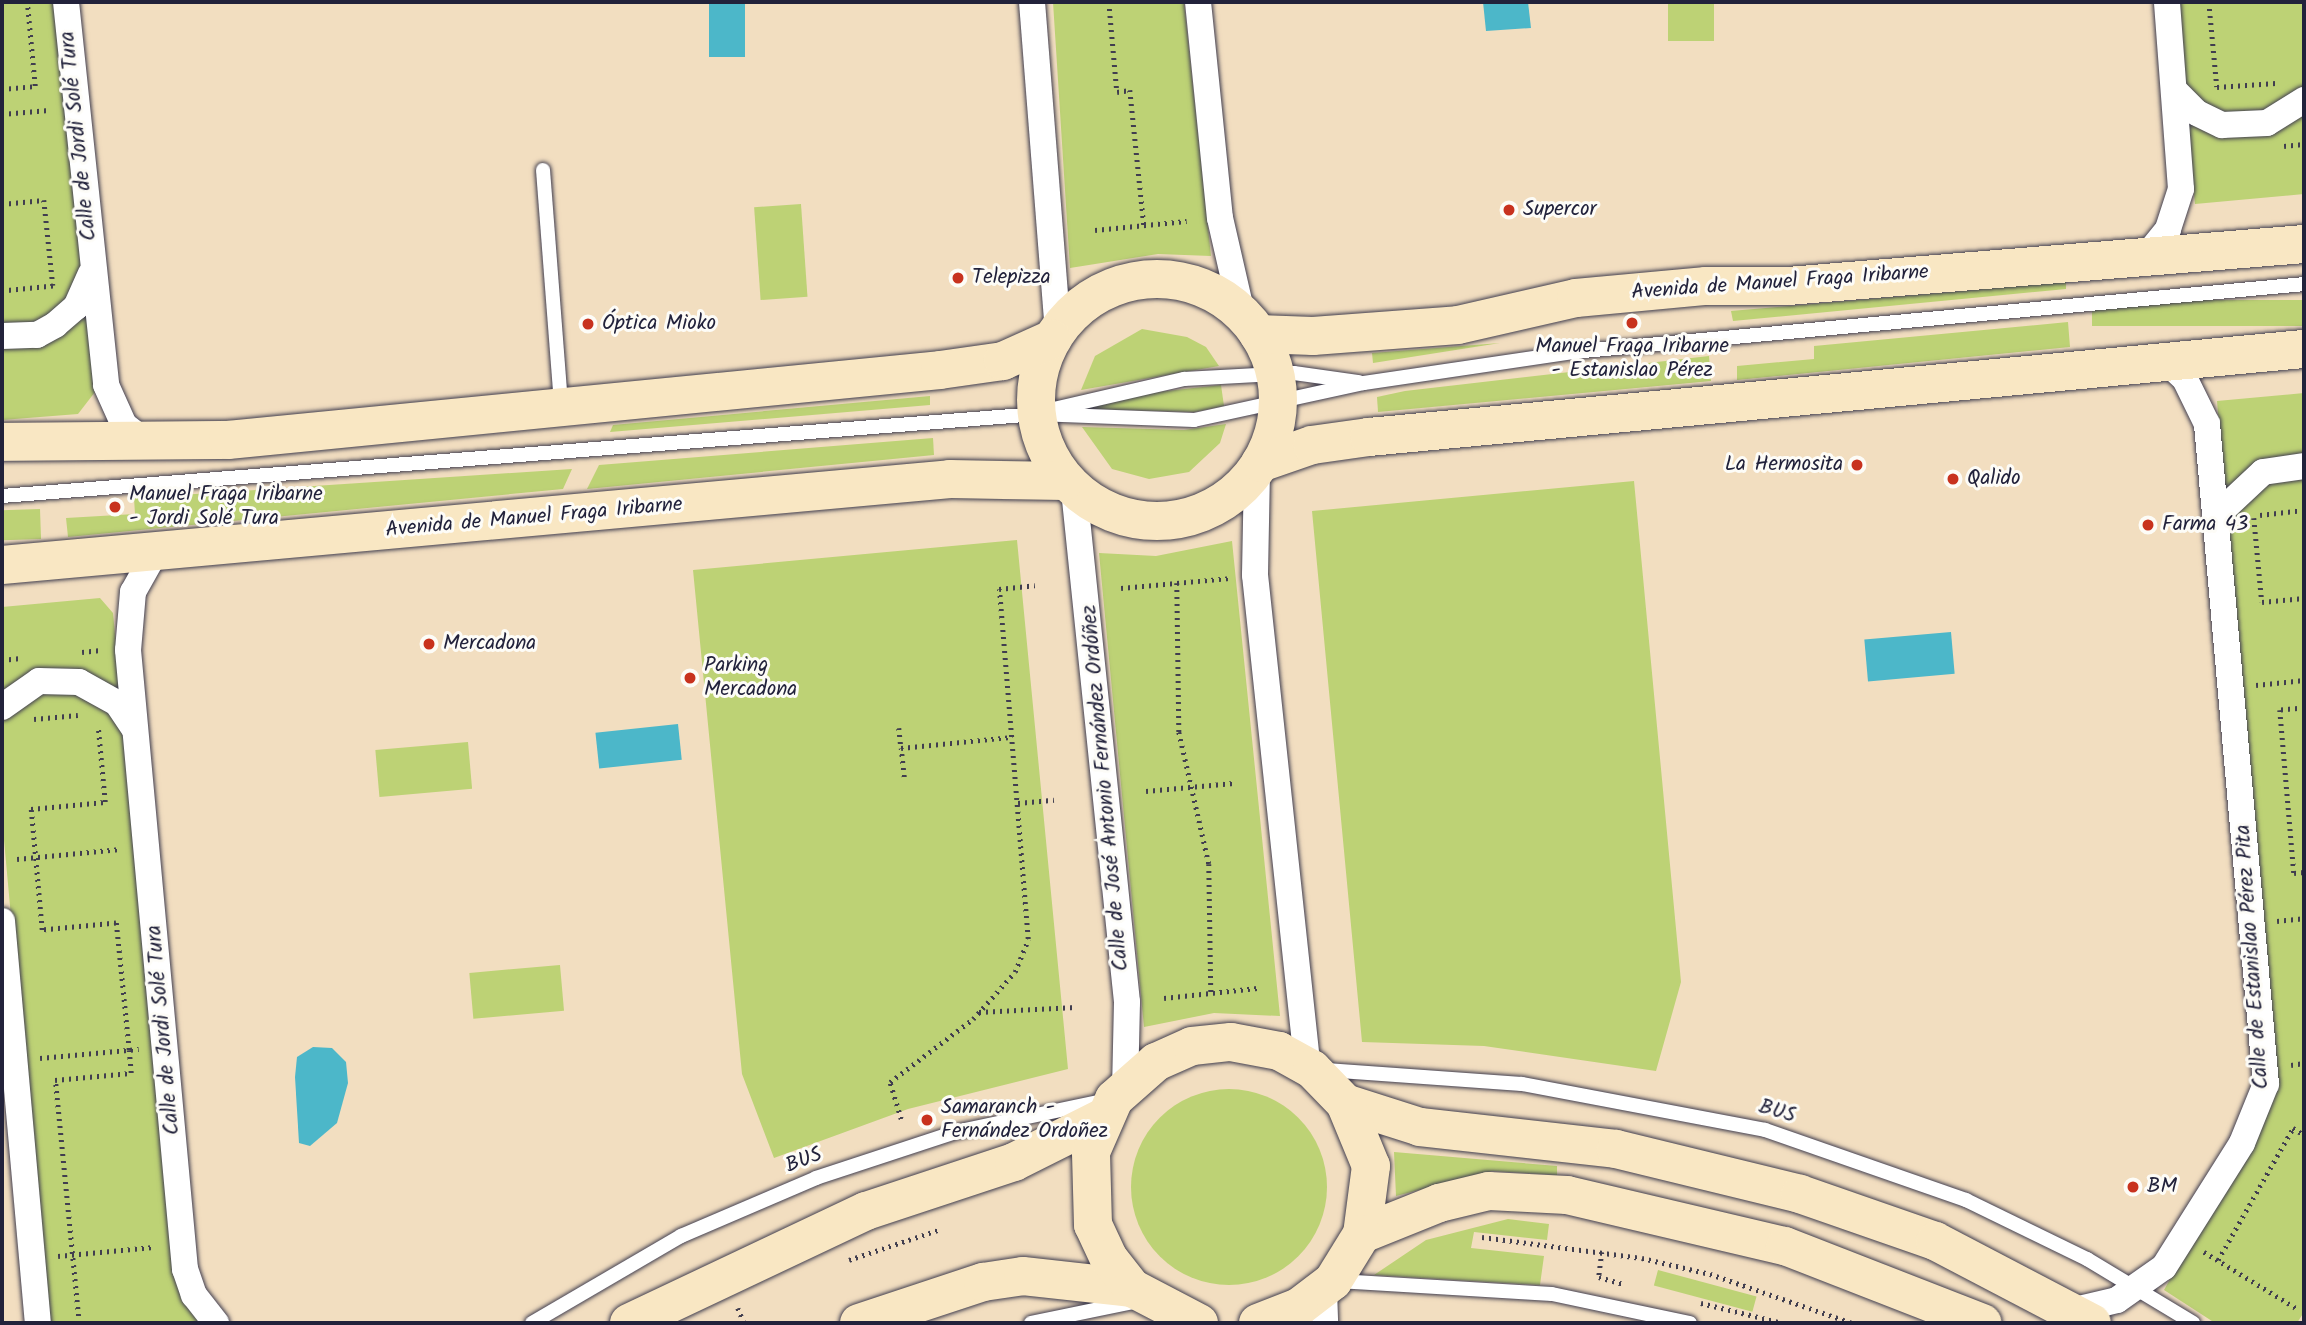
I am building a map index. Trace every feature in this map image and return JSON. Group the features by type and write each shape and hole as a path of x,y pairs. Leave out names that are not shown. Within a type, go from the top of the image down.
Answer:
{"street":[{"name":"Calle de Jordi Solé Tura","path":"66,2 92,271 109,397 124,425 147,443"},
{"path":"1032,2 1055,334 1038,374 1036,414 1045,449 1070,485 1111,513 1168,523 1222,503 1259,467 1312,445 1369,437 2304,349"},
{"path":"1198,2 1220,218 1250,324 1276,389 1259,467 1255,575 1309,1067"},
{"path":"2148,254 2168,229 2181,188 2167,2"},
{"path":"2175,91 2222,125 2267,122 2295,91"},
{"name":"Avenida de Manuel Fraga Iribarne","path":"1250,324 1360,334 1484,321 1576,298 2304,244"},
{"name":"Calle de Jordi Solé Tura","path":"2,336 37,335 55,325 76,307 92,271"},
{"path":"2,442 61,437 147,443 560,407 940,370 1003,361 1055,334 1094,296 1149,278 1192,284 1250,324"},
{"name":"Calle de Estanislao Pérez Pita","path":"2082,1317 2138,1289 2164,1267 2242,1143 2266,1084 2207,424 2185,379 2167,362"},
{"path":"2216,516 2263,472 2304,466"},
{"name":"Avenida de Manuel Fraga Iribarne","path":"2,565 950,478 1070,485"},
{"name":"Calle de José Antonio Fernández Ordóñez","path":"1070,485 1127,1002 1114,1101"},
{"name":"Calle de Jordi Solé Tura","path":"156,551 128,613 135,729 185,1269 194,1295 216,1323"},
{"path":"10,699 39,681 79,682 117,703 135,729"},
{"path":"2,920 38,1323"},
{"path":"629,1323 795,1242 1014,1162 1114,1101 1156,1062 1219,1043 1255,1043 1309,1067 1345,1102 1371,1166 1362,1234 1327,1298 1258,1323"},
{"path":"1114,1101 1091,1152 1093,1225 1151,1305"},
{"path":"1345,1102 1420,1127 1616,1149 1745,1178 1935,1241 2082,1317"},
{"path":"1362,1234 1439,1203 1489,1191 1567,1195 1785,1246 1982,1323"},
{"path":"859,1323 983,1282 1023,1276 1151,1305 1199,1323"}],"lane":[{"path":"543,170 564,393 560,407"},
{"path":"1036,414 1160,382 1276,389 1364,383 1573,352 2304,284"},
{"path":"2,496 1036,414 1164,421 1276,389 1364,383"},
{"name":"BUS","path":"1309,1067 1522,1084 1765,1130 1966,1200 2138,1289 2193,1323"},
{"name":"BUS","path":"532,1323 681,1236 816,1178 956,1132 1114,1101"},
{"path":"1327,1298 1552,1294 1690,1323"},
{"path":"1031,1323 1151,1305"}],"path":[{"path":"2,89 35,86 27,2"},
{"path":"1109,2 1117,92 1130,90 1144,225"},
{"path":"2209,2 2217,88 2295,91"},
{"path":"2,114 57,109"},
{"path":"2,204 44,200 53,286 2,291"},
{"path":"1095,230 1187,221"},
{"path":"2304,510 2254,515 2262,602 2304,598"},
{"path":"1121,588 1230,578"},
{"path":"1177,583 1178,720 1209,864 1210,993"},
{"path":"901,1119 890,1082 979,1012 1016,972 1028,940 999,589 1035,585"},
{"path":"16,659 10,699 22,720 84,714"},
{"path":"2253,686 2304,680"},
{"path":"2304,708 2280,710 2294,873 2304,872"},
{"path":"79,1323 55,1080 131,1073 129,1050 116,923 42,930 31,809 105,802 97,713"},
{"path":"899,728 904,777"},
{"path":"901,748 1012,737"},
{"path":"1146,791 1234,783"},
{"path":"1017,803 1054,800"},
{"path":"17,859 122,849"},
{"path":"2276,921 2304,918"},
{"path":"1164,998 1257,988"},
{"path":"979,1012 1076,1007"},
{"path":"40,1058 143,1048"},
{"path":"2288,1065 2304,1063"},
{"path":"2218,1260 2293,1128 2304,1135"},
{"path":"1482,1237 1656,1262 1852,1323"},
{"path":"56,1256 159,1247"},
{"path":"2201,1250 2296,1308"},
{"path":"738,1307 744,1323"}],"green space":[{"path":"2,2 57,2 95,392 78,414 2,420"},
{"path":"1053,2 1184,2 1211,256 1158,254 1070,268"},
{"path":"1668,2 1714,2 1714,41 1668,41"},
{"path":"2174,2 2304,2 2304,194 2195,204"},
{"path":"801,204 807,297 761,300 754,207"},
{"path":"2066,282 2066,289 1733,321 1731,311"},
{"path":"2092,300 2304,300 2304,326 2092,326"},
{"path":"2068,322 2070,347 1737,380 1737,366 1814,359 1814,346"},
{"path":"1142,329 1187,337 1206,347 1219,366 1081,390 1095,356"},
{"path":"1500,343 1373,363 1372,353"},
{"path":"1709,356 1711,381 1378,412 1377,397 1405,391"},
{"path":"1221,385 1224,406 1195,412 1085,409 1139,394"},
{"path":"2304,393 2304,1312 2297,1323 2215,1323 2164,1290 2273,1096 2217,401"},
{"path":"930,396 930,405 610,432 613,425"},
{"path":"1226,424 1220,443 1189,472 1149,479 1112,469 1082,427 1184,430"},
{"path":"933,438 934,455 587,489 599,465"},
{"path":"572,469 563,489 68,537 66,518 135,514 134,498"},
{"path":"1634,481 1681,982 1656,1071 1484,1046 1362,1042 1312,511"},
{"path":"40,509 41,539 3,540 2,510"},
{"path":"1017,540 1068,1069 908,1109 774,1158 742,1074 693,570"},
{"path":"1232,541 1280,1016 1214,1013 1144,1027 1099,553 1156,556"},
{"path":"100,598 113,613 176,1271 204,1323 48,1323 2,818 2,607"},
{"path":"468,742 472,789 379,797 375,750"},
{"path":"560,965 564,1011 473,1019 469,973"},
{"path":"1229,1089 1266,1097 1298,1118 1319,1150 1327,1187 1319,1224 1298,1256 1266,1277 1229,1285 1192,1277 1160,1256 1139,1224 1131,1187 1139,1150 1160,1118 1192,1097"},
{"path":"1394,1152 1557,1166 1557,1175 1492,1171 1396,1196"},
{"path":"1508,1219 1549,1224 1547,1240 1474,1232 1471,1248 1544,1256 1540,1285 1374,1275 1426,1240"},
{"path":"1658,1270 1757,1296 1752,1312 1654,1285"}],"water":[{"path":"709,2 745,2 745,57 709,57"},
{"path":"1483,2 1528,2 1531,28 1486,31"},
{"path":"1951,632 1955,674 1868,681 1864,640"},
{"path":"678,724 682,760 599,768 595,733"},
{"path":"313,1047 332,1048 346,1062 348,1083 337,1123 310,1146 299,1143 295,1077 297,1057"}],"place":[{"name":"Supercor","path":"1509,210"},
{"name":"Telepizza","path":"958,278"},
{"name":"Manuel Fraga Iribarne - Estanislao Pérez","path":"1632,323"},
{"name":"Óptica Mioko","path":"588,324"},
{"name":"La Hermosita","path":"1857,465"},
{"name":"Qalido","path":"1953,479"},
{"name":"Manuel Fraga Iribarne - Jordi Solé Tura","path":"115,507"},
{"name":"Farma 43","path":"2148,525"},
{"name":"Mercadona","path":"429,644"},
{"name":"Parking Mercadona","path":"690,678"},
{"name":"Samaranch - Fernández Ordoñez","path":"927,1120"},
{"name":"BM","path":"2133,1187"}]}
